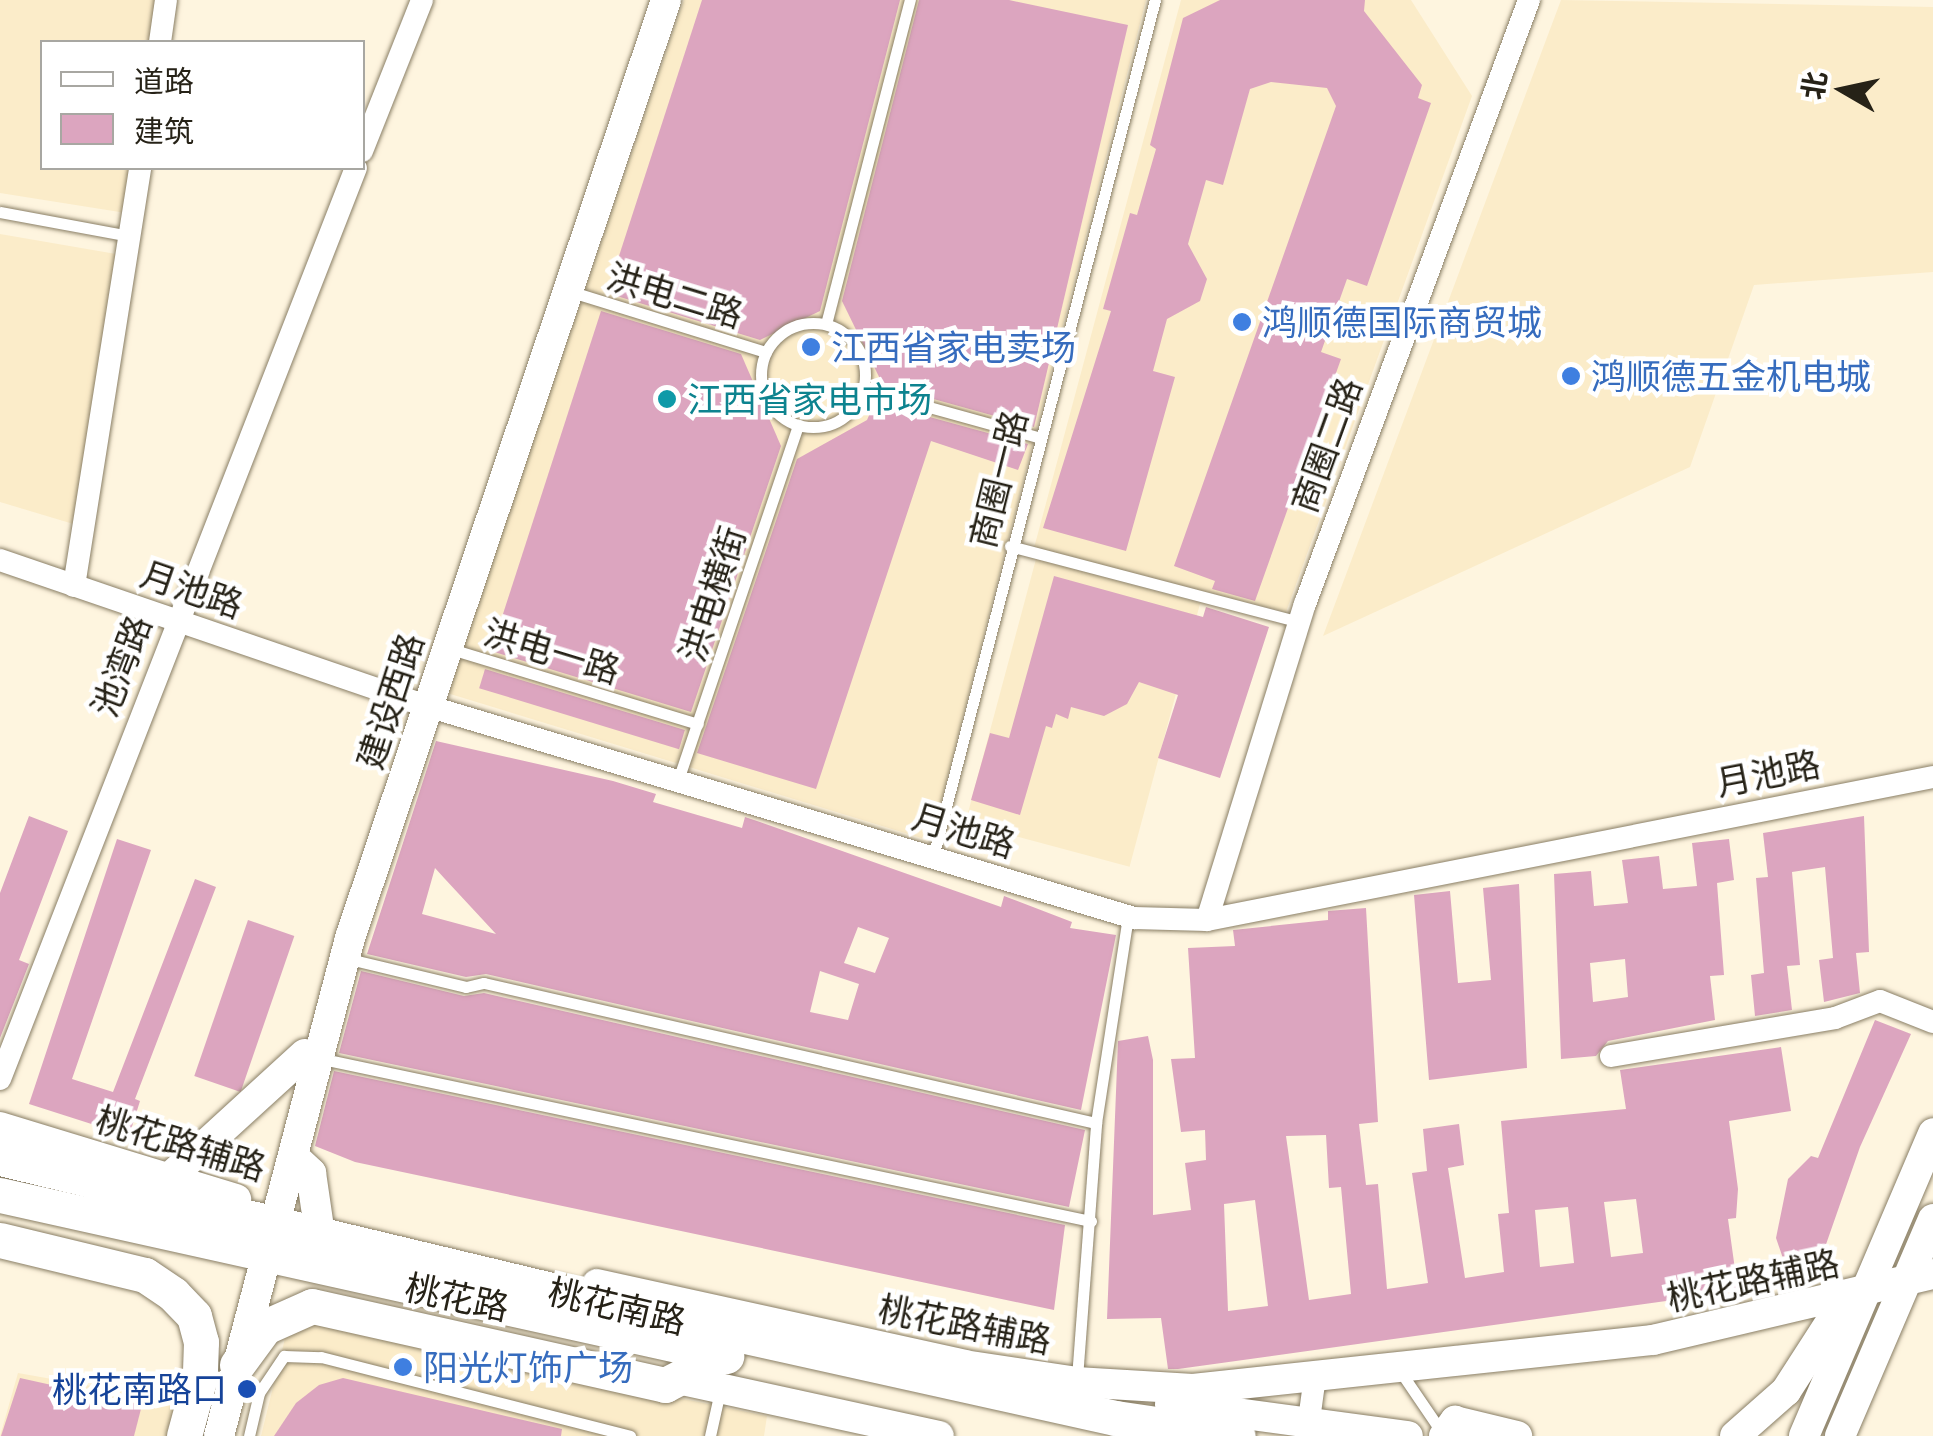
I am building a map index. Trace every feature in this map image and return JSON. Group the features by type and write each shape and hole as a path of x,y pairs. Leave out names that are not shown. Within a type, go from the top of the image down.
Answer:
{"main road":[{"name":"建设西路","path":"204,1436 312,1056 421,703 651,0"},
{"name":"建设西路","path":"219,1436 266,1228 293,1156 336,934 421,703 447,648 666,0"},
{"path":"169,1178 312,1056"},
{"name":"桃花路辅路","path":"0,1127 169,1178 266,1228 318,1221 964,1366 1076,1382 1193,1389 1653,1340 1856,1296 1919,1278"},
{"path":"1804,1436 1856,1296 1933,1133"},
{"path":"293,1156 312,1173 318,1221"},
{"name":"桃花南路","path":"0,1158 266,1228 724,1358 1238,1436"},
{"path":"0,1196 266,1228"},
{"path":"1840,1436 1919,1278 1933,1219"},
{"path":"0,1240 145,1276 173,1294 194,1316 201,1342 200,1377 184,1436"},
{"path":"1735,1436 1786,1391 1856,1296"},
{"path":"237,1365 265,1327 312,1306 664,1386 724,1358 1309,1420 1408,1436"},
{"path":"724,1358 939,1436"},
{"path":"724,1358 1090,1436"},
{"path":"1444,1436 1455,1421 1517,1436"}],"street":[{"path":"160,40 166,0"},
{"path":"365,143 422,0"},
{"name":"商圈二路","path":"1207,920 1299,622 1529,0"},
{"path":"74,586 140,170"},
{"name":"池湾路","path":"0,1079 355,170"},
{"name":"月池路","path":"0,560 421,703 1128,916 1207,920 1933,777"},
{"path":"1611,1056 1835,1018 1880,1002 1933,1022"},
{"path":"1309,1420 1314,1376"}],"lane":[{"path":"826,324 910,0"},
{"name":"商圈一路","path":"933,857 1036,437 1155,0"},
{"path":"0,212 129,236"},
{"name":"洪电二路","path":"568,291 766,352"},
{"path":"826,324 854,342 866,372 864,390 856,404 830,424 798,425 769,404 762,388 766,352 791,327 826,324"},
{"path":"864,390 1036,437"},
{"name":"洪电横街","path":"678,780 798,425"},
{"path":"1010,546 1299,622"},
{"name":"洪电一路","path":"447,648 698,724"},
{"path":"1076,1382 1096,1123 1128,916"},
{"path":"345,958 466,987 484,983 1096,1123"},
{"path":"312,1056 1091,1221"},
{"path":"248,1436 259,1392 284,1356 321,1357 630,1436"},
{"path":"710,1436 724,1358"},
{"path":"1398,1367 1444,1436"}],"shaded area":[{"path":"0,0 157,0 151,40 40,40 40,170 133,170 126,213 0,193"},
{"name":"江西省家电卖场","path":"684,0 1146,0 931,841 447,693"},
{"name":"鸿顺德国际商贸城","path":"1181,0 1411,0 1472,96 1286,612 1034,548"},
{"name":"鸿顺德五金机电城","path":"1561,0 1933,7 1933,272 1754,285 1690,467 1323,636"},
{"path":"0,234 116,254 80,526 0,502"},
{"path":"1036,559 1200,603 1130,867 965,823"},
{"name":"阳光灯饰广场","path":"290,1318 767,1416 764,1436 261,1436"},
{"path":"18,1373 176,1401 167,1436 0,1436"}],"building":[{"path":"702,0 900,0 820,311 760,340 607,293"},
{"path":"919,0 1009,0 1128,25 1034,427 883,385 842,301"},
{"path":"1220,0 1365,0 1364,11 1422,85 1418,98 1431,103 1367,286 1347,279 1321,352 1341,359 1255,601 1212,589 1215,581 1174,566 1336,106 1327,88 1271,82 1250,89 1223,185 1206,180 1188,244 1207,279 1200,301 1167,319 1153,371 1175,377 1126,551 1043,528 1111,311 1103,309 1130,213 1137,215 1156,149 1150,145 1183,18"},
{"path":"601,311 741,354 781,446 691,712 491,651"},
{"path":"875,402 1028,444 1018,470 931,441 816,789 697,753 797,459 867,420"},
{"path":"1054,576 1203,617 1206,607 1269,627 1220,778 1158,758 1178,695 1139,682 1127,704 1104,716 1071,707 1068,719 1056,714 1052,728 1046,726 1020,815 971,800 990,733 1009,738"},
{"path":"485,669 685,730 679,749 479,688"},
{"path":"436,741 613,781 656,794 653,802 742,828 745,817 1001,907 1004,896 1072,922 1070,928 1116,935 1081,1110 486,974 466,977 367,954","holes":["435,868 445,879 496,934 422,914","858,927 889,938 875,973 844,963","820,971 859,984 848,1020 810,1012"]},
{"path":"29,816 68,831 19,960 29,964 0,1038 0,893"},
{"path":"1864,816 1869,952 1856,953 1860,993 1824,1002 1819,960 1833,958 1825,867 1792,872 1800,965 1787,966 1792,1010 1755,1016 1751,975 1764,973 1756,878 1768,877 1763,833"},
{"path":"117,839 151,850 72,1079 113,1092 195,879 216,887 135,1099 140,1101 129,1136 29,1104"},
{"path":"1729,839 1734,880 1717,883 1724,975 1710,976 1715,1020 1608,1041 1596,1056 1561,1059 1554,874 1591,871 1594,906 1628,903 1622,860 1659,856 1663,889 1697,886 1692,843","holes":["1625,959 1628,997 1593,1002 1590,963"]},
{"path":"1519,884 1527,1068 1429,1080 1414,895 1450,891 1458,983 1491,980 1483,888"},
{"path":"1366,908 1378,1122 1359,1124 1366,1185 1378,1184 1387,1289 1428,1283 1412,1173 1427,1171 1423,1129 1459,1124 1464,1165 1448,1168 1465,1278 1504,1272 1498,1214 1509,1213 1501,1121 1626,1109 1620,1070 1781,1047 1791,1111 1729,1121 1738,1189 1736,1218 1728,1219 1738,1291 1178,1369 1168,1369 1161,1318 1107,1319 1118,1041 1148,1036 1153,1060 1153,1215 1191,1210 1185,1163 1206,1160 1205,1130 1181,1132 1171,1059 1195,1058 1188,948 1235,946 1233,930 1328,920 1328,911","holes":["1326,1135 1329,1188 1341,1187 1351,1294 1309,1300 1286,1136","1636,1199 1643,1253 1611,1257 1604,1202","1255,1200 1268,1306 1228,1311 1224,1204","1568,1207 1574,1263 1540,1267 1535,1210"]},
{"path":"248,920 294,936 241,1092 194,1076"},
{"path":"361,971 464,996 484,993 1085,1130 1069,1207 339,1053"},
{"path":"1875,1020 1911,1034 1860,1147 1816,1273 1791,1282 1776,1238 1788,1179 1811,1156 1818,1158"},
{"path":"334,1071 1065,1225 1054,1310 355,1162 315,1146"},
{"path":"20,1378 142,1405 134,1436 1,1436"},
{"path":"343,1378 562,1429 561,1436 274,1436 296,1403 319,1385"}],"place":[{"name":"鸿顺德国际商贸城","path":"1242,322"},
{"name":"江西省家电卖场","path":"811,347"},
{"name":"鸿顺德五金机电城","path":"1571,376"},
{"name":"江西省家电市场","path":"667,399"},
{"name":"阳光灯饰广场","path":"403,1367"},
{"name":"桃花南路口","path":"247,1389"}]}
